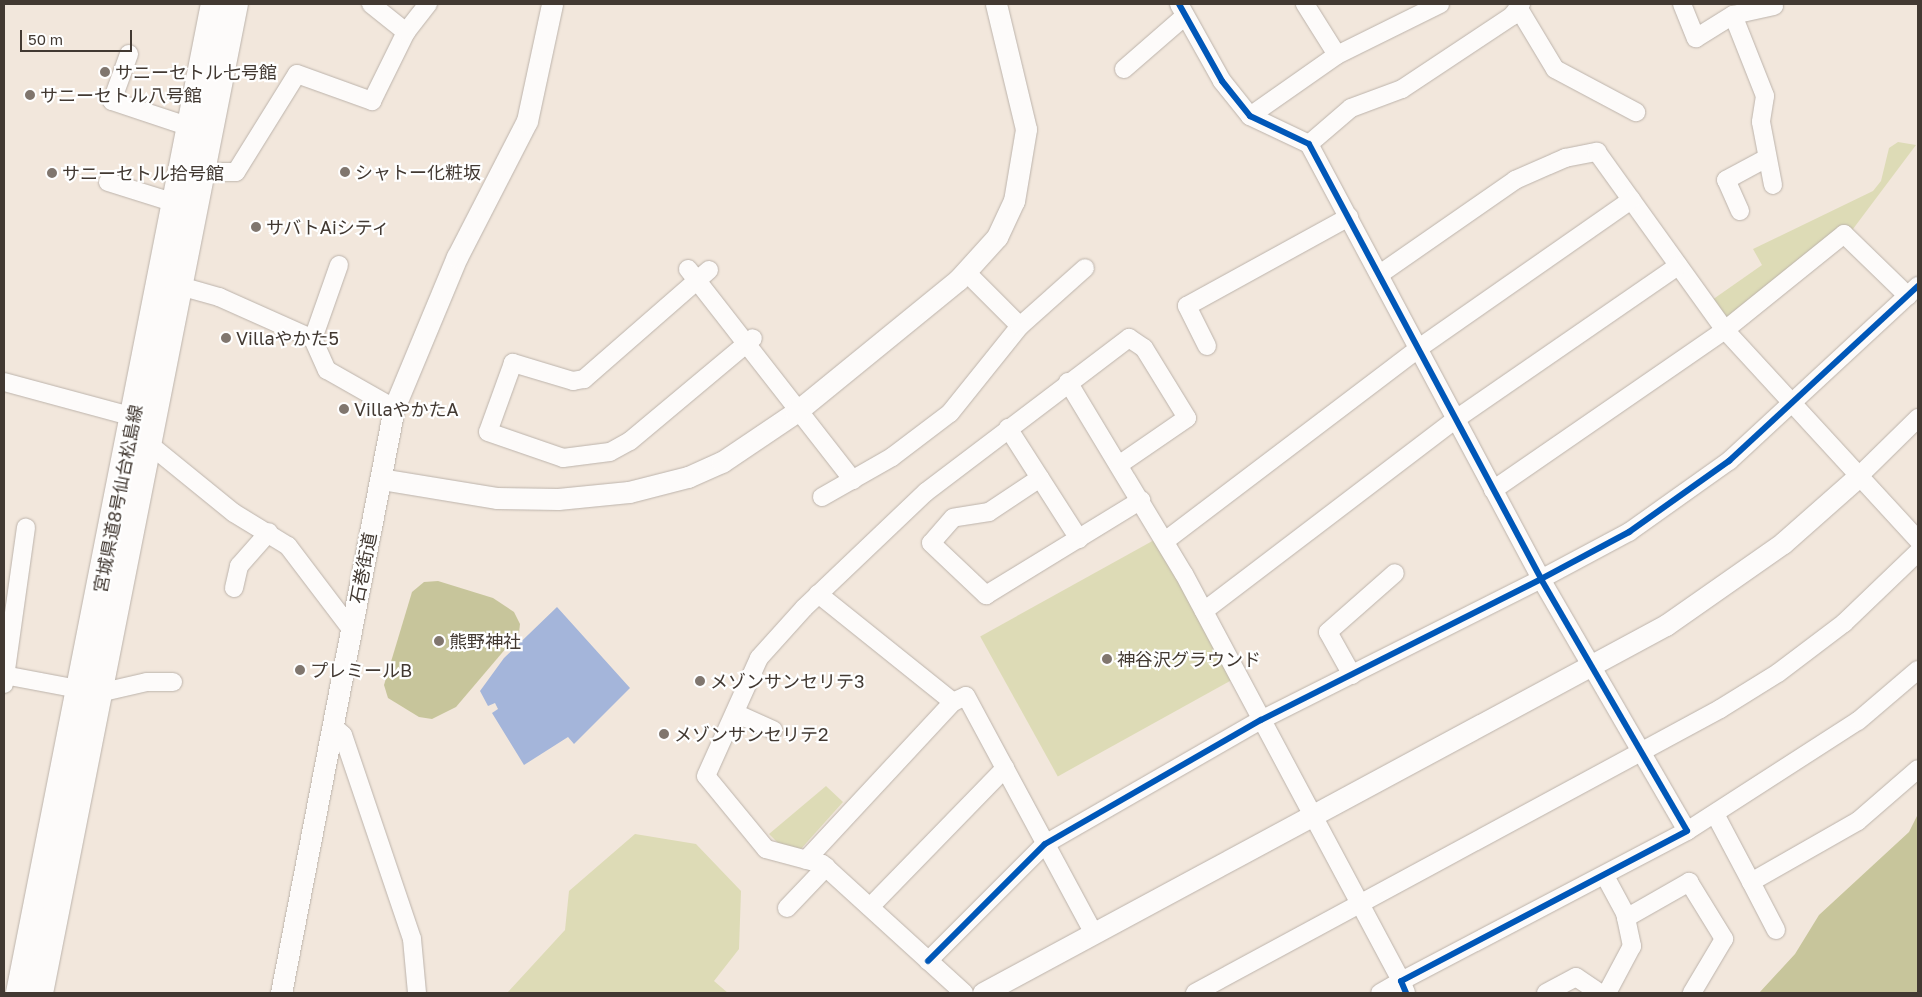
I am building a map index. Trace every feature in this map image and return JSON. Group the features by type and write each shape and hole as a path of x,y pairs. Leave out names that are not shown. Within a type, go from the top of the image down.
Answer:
{"main road":[{"name":"宮城県道8号仙台松島線","path":"90,691 134,417 214,4"},
{"name":"宮城県道8号仙台松島線","path":"21,990 148,444 234,4"}],"street":[{"path":"371,4 406,32"},
{"path":"202,172 236,172 297,74 372,100 406,32 428,4"},
{"name":"石巻街道","path":"281,993 334,727 394,408 457,257 527,121 538,86 552,4"},
{"path":"381,479 496,498 558,499 629,492 688,477 722,462 796,412 966,272 997,237 1014,201 1023,163 1022,99 996,4"},
{"path":"1305,4 1337,55"},
{"path":"1250,116 1337,55 1440,4"},
{"path":"1682,4 1696,38 1733,15 1774,6"},
{"path":"1309,144 1351,108 1402,90 1520,6 1555,70 1636,112"},
{"path":"1124,69 1182,10 1222,81 1250,116 1309,144 1589,668 1645,753 1688,831"},
{"path":"1733,15 1765,96 1761,122 1765,159 1773,185"},
{"path":"129,54 112,101 190,127"},
{"path":"1380,274 1515,180 1565,158 1597,152 1725,330 1918,540"},
{"path":"1740,211 1726,180 1765,159"},
{"path":"108,182 176,204"},
{"path":"1165,540 1419,348 1631,200"},
{"path":"1207,346 1187,306 1349,217"},
{"path":"928,962 1045,844 1262,720 1541,579 1665,508 1793,405 1913,291 1844,234 1725,330 1493,490"},
{"path":"313,339 339,265"},
{"path":"1204,611 1456,419 1678,266"},
{"path":"822,497 907,448 950,413 1020,326 1085,268"},
{"path":"966,272 1020,326"},
{"path":"750,342 630,441 610,452 563,458 488,432 513,363 572,381 584,379 698,273 750,342 796,412 853,480"},
{"path":"180,286 219,297 313,339 327,370 394,408"},
{"path":"964,993 826,867 766,849 706,779 761,654 818,594 926,492 1126,338 1144,348 1187,418 1120,464"},
{"path":"4,382 134,417"},
{"path":"1068,382 1165,540 1404,987"},
{"path":"983,993 1589,668 1745,572 1860,476 1918,418"},
{"path":"1008,428 1079,539"},
{"path":"148,444 234,512 269,532 288,546 351,629"},
{"path":"1040,478 989,512 953,518 932,546 990,595 1141,500"},
{"path":"26,528 4,678 90,691 146,682 173,682"},
{"path":"234,588 240,566 269,532"},
{"path":"1195,993 1645,753 1778,673 1844,623 1918,552"},
{"path":"1352,676 1328,632 1395,573"},
{"path":"818,594 953,702"},
{"path":"1380,993 1404,987 1688,831 1858,721 1918,670"},
{"path":"806,860 953,702 966,696 1094,934"},
{"path":"735,713 773,730"},
{"path":"334,727 343,735 412,939 417,993"},
{"path":"870,907 1005,768"},
{"path":"1751,882 1858,821 1918,769"},
{"path":"1715,814 1776,930"},
{"path":"787,908 826,867"},
{"path":"1605,876 1626,918 1632,946 1607,993"},
{"path":"1626,918 1689,882 1724,939 1692,993"},
{"path":"1546,993 1576,977 1600,993"}],"shaded area":[{"path":"1898,142 1916,145 1853,229 1837,229 1726,319 1712,300 1762,265 1753,249 1873,191 1881,181 1889,148"},
{"name":"神谷沢グラウンド","path":"1156,539 1234,679 1058,776 980,636"},
{"path":"438,581 493,598 514,612 520,624 519,633 456,707 432,719 419,717 388,698 384,685 412,592 424,582"},
{"path":"826,786 843,802 800,850 780,845 769,834"},
{"path":"1918,814 1918,993 1759,993 1795,954 1819,915 1909,832"},
{"path":"635,834 696,844 741,891 739,949 714,981 728,993 507,993 565,930 569,891"}],"water":[{"path":"557,607 630,688 574,744 568,737 524,765 492,713 498,709 495,703 488,706 480,691 504,658"}],"cycle path":[{"path":"1179,4 1222,81 1250,116 1309,144 1541,579 1629,532 1729,461 1918,286"},
{"path":"928,961 1045,844 1261,720 1541,579 1687,831 1401,981 1406,993"}],"place":[{"name":"サニーセトル七号館","path":"105,72"},
{"name":"サニーセトル八号館","path":"30,95"},
{"name":"シャトー化粧坂","path":"345,172"},
{"name":"サニーセトル拾号館","path":"52,173"},
{"name":"サバトAiシティ","path":"256,227"},
{"name":"Villaやかた5","path":"226,338"},
{"name":"VillaやかたA","path":"344,409"},
{"name":"熊野神社","path":"439,641"},
{"name":"神谷沢グラウンド","path":"1107,659"},
{"name":"プレミールB","path":"300,670"},
{"name":"メゾンサンセリテ3","path":"700,681"},
{"name":"メゾンサンセリテ2","path":"664,734"}]}
